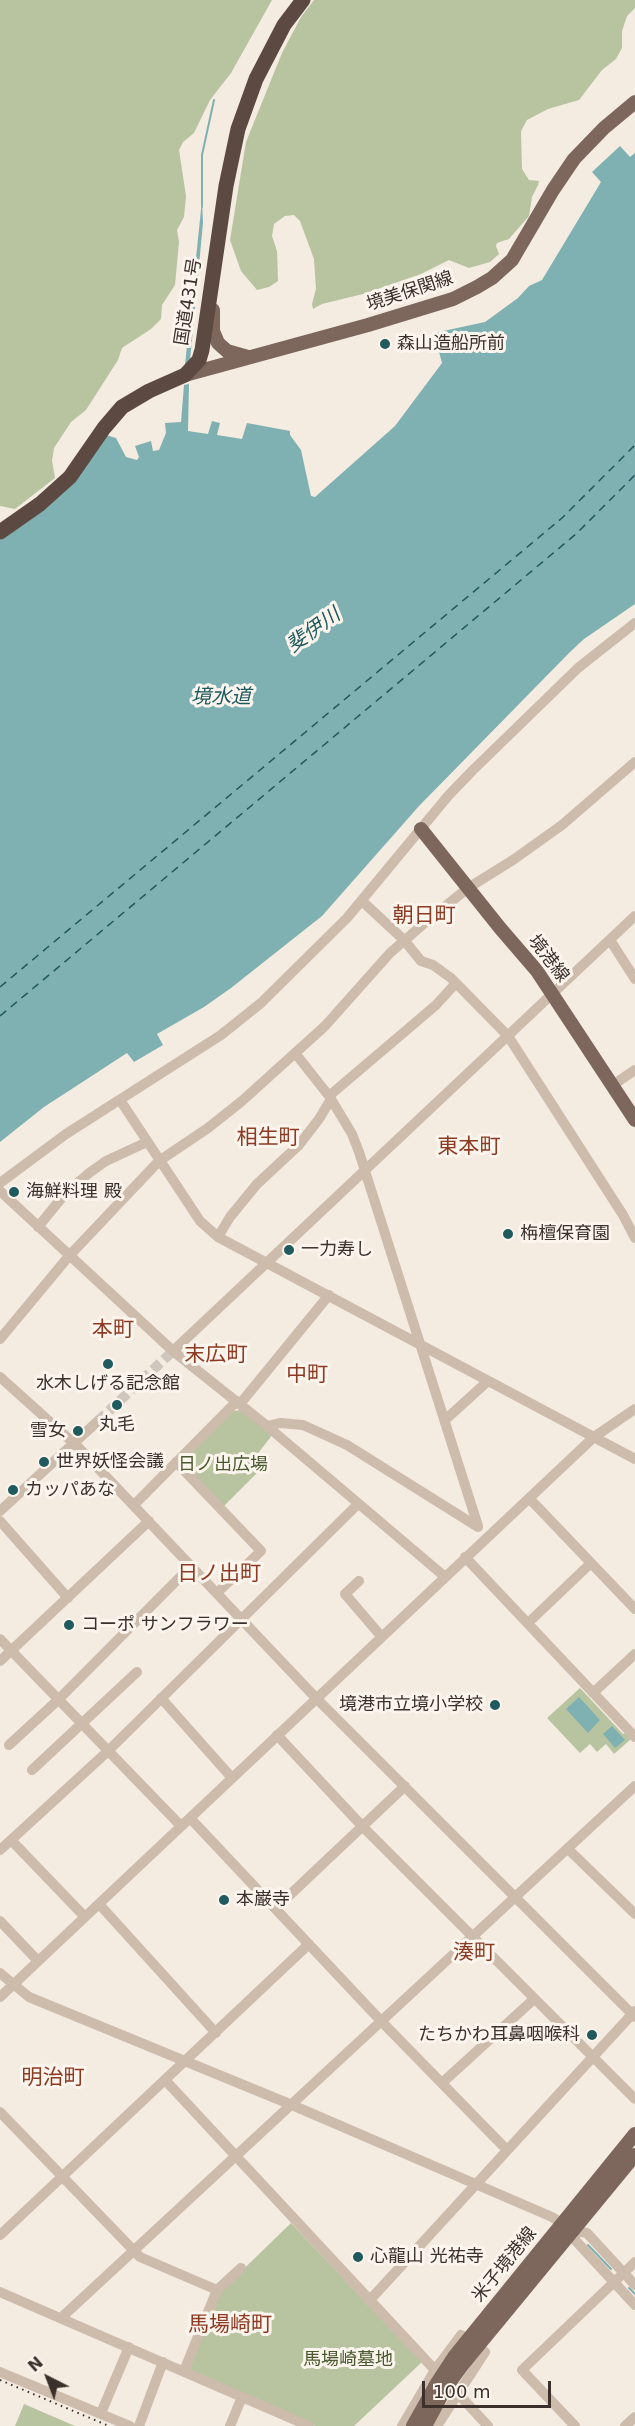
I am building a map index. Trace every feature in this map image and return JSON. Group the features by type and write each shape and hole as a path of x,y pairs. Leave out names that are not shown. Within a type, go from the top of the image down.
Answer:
{"highway":[{"name":"国道431号","path":"185,375 199,360 202,350 226,186 238,129 256,79 284,25 303,0"},
{"path":"0,532 40,504 70,477 104,428 122,407 143,394 185,375"}],"main road":[{"name":"境美保関線","path":"185,375 453,299 492,278 512,260 524,243 552,190 574,159 604,128 635,102"},
{"path":"214,269 213,324 215,337 227,351 242,357 252,357"},
{"path":"202,350 207,357 221,366"},
{"name":"境港線","path":"421,829 553,993 635,1120"},
{"name":"米子境港線","path":"413,2426 437,2383 567,2227 635,2134"},
{"name":"米子境港線","path":"567,2227 635,2155"},
{"name":"米子境港線","path":"424,2426 473,2342"}],"street":[{"path":"0,1183 66,1134 173,1067 243,1017 300,966 362,901 472,771 578,668 635,623"},
{"path":"0,1339 69,1256 159,1161 225,1114 325,1026 404,940 468,888 562,825 635,762"},
{"path":"362,901 404,940 421,961 433,965 456,983 507,1036 623,1215 635,1238"},
{"path":"173,1351 635,916"},
{"path":"610,940 635,979"},
{"path":"218,1237 257,1184 299,1145 330,1097 436,1005 456,983"},
{"path":"295,1053 330,1097 352,1134 422,1345 478,1526 487,1538"},
{"path":"613,1085 635,1070"},
{"path":"120,1100 200,1221 218,1237 635,1459"},
{"path":"38,1227 64,1195 89,1173 106,1161 147,1142"},
{"path":"0,1191 173,1351 267,1426 444,1576"},
{"path":"134,1505 238,1402 329,1295"},
{"path":"0,1377 73,1443 316,1698 634,2014 369,2301"},
{"path":"445,1420 488,1381"},
{"path":"0,1996 594,1437 635,1409"},
{"path":"0,1511 98,1420"},
{"path":"267,1426 280,1423 303,1425 347,1445 478,1526"},
{"path":"176,1462 261,1551 217,1593"},
{"path":"529,1498 635,1609"},
{"path":"0,1850 108,1752 358,1503"},
{"path":"0,1521 68,1598"},
{"path":"0,1661 148,1521"},
{"path":"465,1557 635,1737"},
{"path":"528,1623 591,1563"},
{"path":"9,1745 58,1700 191,1566"},
{"path":"359,1581 345,1594 381,1636"},
{"path":"0,1639 181,1826"},
{"path":"593,1693 635,1654"},
{"path":"32,1770 137,1672"},
{"path":"161,1698 232,1778"},
{"path":"277,1735 363,1827 635,2099"},
{"path":"276,1908 405,1786"},
{"path":"61,2318 635,1786"},
{"path":"190,1818 382,2022 507,2150"},
{"path":"11,1840 85,1917"},
{"path":"568,1849 634,1912"},
{"path":"99,1904 216,2033"},
{"path":"0,1921 38,1961"},
{"path":"2,2229 166,2081 309,1944"},
{"path":"0,1973 29,1997 292,2105 475,2184 567,2227 586,2233 635,2285"},
{"path":"0,1996 29,1997"},
{"path":"442,2083 534,1999"},
{"path":"166,2081 435,2370"},
{"path":"0,2112 140,2257 217,2290"},
{"path":"567,2227 576,2241 635,2305"},
{"path":"575,2426 522,2370 635,2262"},
{"path":"184,2371 217,2290 241,2268"},
{"path":"0,2292 309,2426"},
{"path":"402,2426 435,2370 461,2335 485,2352 437,2426"},
{"path":"101,2413 129,2347"},
{"path":"139,2426 163,2362"},
{"path":"0,2372 130,2426"},
{"path":"455,2395 461,2397 488,2426"},
{"path":"230,2426 242,2397"},
{"path":"625,2426 635,2417"}],"green space":[{"path":"0,0 272,0 231,73 210,100 194,133 183,142 179,150 186,196 184,217 177,230 179,242 175,285 162,305 161,319 151,329 122,348 118,360 86,410 71,422 54,448 52,461 55,478 15,509 0,506"},
{"path":"314,0 635,0 635,8 627,16 622,31 622,48 616,59 602,70 579,100 548,109 527,120 521,131 522,169 529,180 539,181 532,197 529,216 509,239 497,243 499,254 490,262 469,268 449,260 421,274 363,294 322,304 313,309 316,289 314,259 300,221 294,215 285,216 274,224 272,236 277,251 278,281 269,287 257,290 241,271 230,240 246,142 282,53 301,17"},
{"name":"日ノ出広場","path":"242,1410 272,1433 255,1457 257,1473 221,1509 182,1463 232,1411"},
{"path":"580,1688 623,1734 626,1733 631,1739 614,1754 606,1744 597,1752 590,1744 580,1753 547,1718"},
{"name":"馬場崎墓地","path":"291,2223 422,2362 354,2426 315,2426 187,2370 220,2292"},
{"path":"24,2404 75,2426 15,2426"}],"water":[{"name":"境水道","path":"620,146 630,157 635,153 635,604 584,639 570,652 419,806 322,916 231,988 204,1007 157,1034 163,1045 134,1062 127,1053 44,1107 0,1142 0,537 106,435 116,438 126,457 137,460 139,457 135,446 151,441 153,451 159,450 166,433 165,423 181,422 184,385 189,384 188,431 208,434 212,421 220,423 217,435 242,439 247,423 290,431 290,435 301,450 311,496 315,497 395,426 442,363 434,333 485,322 518,298 529,286 542,280 601,182 592,172"},
{"path":"202,200 203,223 190,360 185,365"},
{"path":"579,1697 600,1720 588,1733 566,1709"},
{"path":"612,1726 625,1740 615,1748 603,1734"}],"waterway":[{"path":"202,207 202,155 214,100"},
{"path":"588,2245 611,2269"},
{"path":"629,2288 635,2294"}],"ferry route":[{"path":"0,987 562,518 635,445"},
{"path":"0,1016 576,534 635,475"}],"tunnel":[{"path":"98,1421 173,1351"}],"railway":[{"path":"0,2380 109,2426"}],"place":[{"name":"森山造船所前","path":"385,344"},
{"name":"海鮮料理 殿","path":"14,1192"},
{"name":"栴檀保育園","path":"508,1234"},
{"name":"一力寿し","path":"289,1250"},
{"name":"水木しげる記念館","path":"108,1364"},
{"name":"丸毛","path":"117,1405"},
{"name":"雪女","path":"78,1431"},
{"name":"世界妖怪会議","path":"44,1462"},
{"name":"カッパあな","path":"13,1490"},
{"name":"コーポ サンフラワー","path":"69,1625"},
{"name":"境港市立境小学校","path":"495,1705"},
{"name":"本巌寺","path":"224,1900"},
{"name":"たちかわ耳鼻咽喉科","path":"592,2035"},
{"name":"心龍山 光祐寺","path":"358,2257"}],"district":[{"name":"朝日町","path":"424,917"},
{"name":"相生町","path":"268,1139"},
{"name":"東本町","path":"469,1148"},
{"name":"本町","path":"113,1331"},
{"name":"末広町","path":"216,1356"},
{"name":"中町","path":"307,1376"},
{"name":"日ノ出町","path":"219,1575"},
{"name":"湊町","path":"474,1954"},
{"name":"明治町","path":"53,2079"},
{"name":"馬場崎町","path":"230,2326"}],"water label":[{"name":"斐伊川","path":"314,631"}]}
